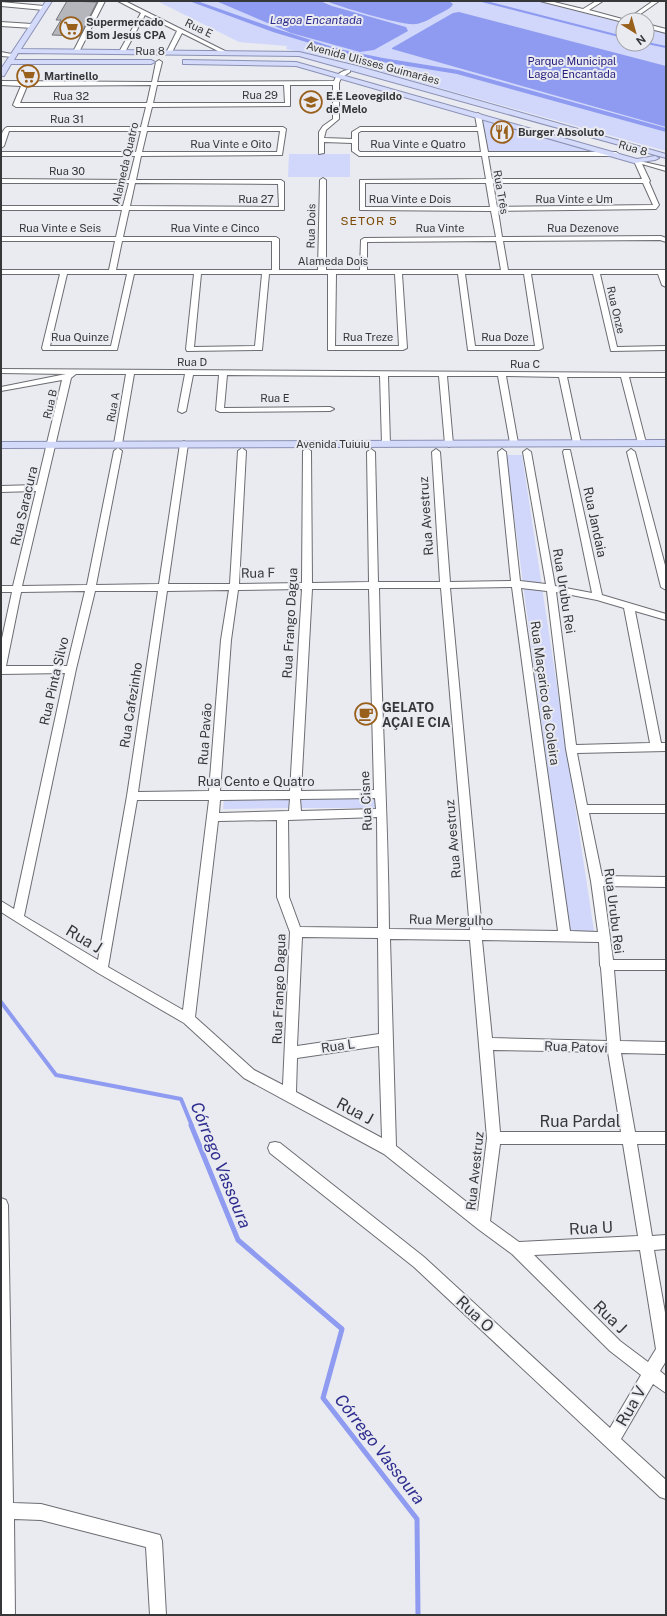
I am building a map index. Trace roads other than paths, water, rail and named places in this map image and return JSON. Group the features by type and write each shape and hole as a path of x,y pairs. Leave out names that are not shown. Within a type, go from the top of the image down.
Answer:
{"main road":[{"path":"1,74 49,1"},
{"name":"Avenida Ulisses Guimarães","path":"15,53 122,52 162,58 288,57 351,69 666,162"},
{"name":"Avenida Ulisses Guimarães","path":"162,58 169,53 224,52 294,54 666,156"},
{"name":"Rua 8","path":"10,62 162,58 291,63 637,161"},
{"path":"637,161 655,158"},
{"name":"Avenida Tuiuiu","path":"184,448 242,451 307,451 386,444 666,443"},
{"name":"Avenida Tuiuiu","path":"1,446 51,448 353,448 371,452 666,452"},
{"name":"Avenida Tuiuiu","path":"1,450 51,448"}],"street":[{"path":"76,52 102,1"},
{"name":"Rua E","path":"122,1 224,52"},
{"path":"543,1 615,18"},
{"path":"584,11 600,1"},
{"path":"640,12 656,1"},
{"path":"1,4 44,8"},
{"path":"122,52 144,12"},
{"path":"1,24 32,26"},
{"path":"655,28 666,31"},
{"path":"169,53 180,31"},
{"path":"2,55 15,53"},
{"name":"Alameda Quatro","path":"112,272 154,83 162,58"},
{"path":"321,153 323,129 336,119 336,83 340,76 351,69"},
{"name":"Rua 32","path":"1,83 154,83"},
{"name":"Rua 29","path":"149,106 288,105 287,83 154,83"},
{"path":"287,83 336,83"},
{"name":"Rua 32","path":"25,84 16,105 149,106"},
{"name":"Rua Três","path":"478,115 505,272"},
{"name":"Rua 31","path":"1,146 7,129 144,129"},
{"name":"Rua Vinte e Oito","path":"138,155 280,154 283,129 144,129"},
{"name":"Rua Vinte e Quatro","path":"480,129 360,129 355,132 355,151 359,154 484,154"},
{"path":"322,140 355,141"},
{"path":"1,154 138,155"},
{"path":"484,154 616,154"},
{"path":"637,161 646,181"},
{"name":"Rua 8","path":"637,161 666,169"},
{"name":"Rua Dois","path":"322,272 323,180"},
{"name":"Rua 30","path":"1,181 132,181"},
{"name":"Rua 27","path":"126,209 282,209 281,182 132,181"},
{"name":"Rua Vinte e Dois","path":"490,181 362,181 362,209 494,209"},
{"name":"Rua Vinte e Um","path":"490,181 646,181 656,205 654,208 494,209"},
{"path":"1,208 126,209"},
{"name":"Rua Dezenove","path":"500,239 661,238 666,240"},
{"name":"Rua Vinte e Seis","path":"1,239 120,239"},
{"name":"Rua Vinte e Cinco","path":"120,239 276,239 275,272"},
{"name":"Rua Vinte","path":"362,272 364,240 500,239"},
{"name":"Alameda Dois","path":"1,272 664,272"},
{"name":"Rua Quinze","path":"64,272 46,348 114,348 131,272"},
{"path":"198,272 190,349 260,348 266,272"},
{"name":"Rua Treze","path":"332,272 331,348 403,348 398,272"},
{"name":"Rua Doze","path":"461,272 471,348 539,348 527,272"},
{"name":"Rua Onze","path":"596,272 614,349 666,348"},
{"path":"664,272 666,285"},
{"name":"Rua D","path":"1,371 384,373"},
{"name":"Rua B","path":"51,448 68,377 75,371"},
{"name":"Rua A","path":"118,448 130,372"},
{"name":"Rua E","path":"223,372 220,410 330,409"},
{"path":"182,412 189,373"},
{"path":"384,373 386,444"},
{"name":"Rua C","path":"384,373 666,375"},
{"path":"443,374 449,444"},
{"path":"624,374 642,443"},
{"path":"502,375 514,443"},
{"path":"563,375 577,443"},
{"path":"1,389 68,377"},
{"name":"Rua Saracura","path":"1,666 17,589 51,448"},
{"name":"Rua Pinta Silvo","path":"18,918 71,669 91,588 118,448"},
{"name":"Rua Cafezinho","path":"102,969 132,796 184,448"},
{"name":"Rua Pavão","path":"188,1019 213,817 226,640 234,587 242,451"},
{"name":"Rua Frango Dagua","path":"295,814 307,586 307,451"},
{"name":"Rua Cisne","path":"371,452 380,794 382,813 385,1039 389,1149"},
{"name":"Rua Avestruz","path":"436,452 445,584 487,1044 494,1138 483,1224"},
{"name":"Rua Maçarico de Coleira","path":"502,452 516,584 565,936"},
{"name":"Rua Urubu Rei","path":"527,452 551,588 571,749 597,881 605,937 606,965 614,1048 630,1138 645,1242 665,1350 652,1372"},
{"name":"Rua Jandaia","path":"567,452 598,597"},
{"path":"631,452 666,587"},
{"path":"1,489 42,488"},
{"name":"Rua F","path":"1,589 516,584 551,588 598,597 666,617"},
{"path":"571,749 661,747 628,607"},
{"path":"1,666 71,669"},
{"name":"Rua Cento e Quatro","path":"132,796 295,796 380,794"},
{"path":"584,809 666,809"},
{"path":"213,817 382,813"},
{"name":"Rua Frango Dagua","path":"282,815 283,897 296,932 289,1095"},
{"path":"597,881 666,882"},
{"name":"Rua J","path":"1,906 102,969 188,1019 249,1074 389,1149 483,1224 518,1249 615,1346 652,1372 666,1384"},
{"name":"Rua Mergulho","path":"296,932 605,937"},
{"path":"606,965 666,965"},
{"name":"Rua L","path":"290,1053 385,1039"},
{"name":"Rua Patovi","path":"487,1044 666,1048"},
{"name":"Rua Pardal","path":"494,1138 666,1138"},
{"name":"Rua O","path":"275,1148 419,1262 666,1491"},
{"path":"1,1205 1,1304 7,1615"},
{"name":"Rua U","path":"518,1249 666,1242"},
{"name":"Rua V","path":"611,1441 652,1372"},
{"path":"6,1511 41,1512 154,1541 158,1615"}],"water":[{"name":"Lagoa Encantada","path":"216,1 320,1 332,6 406,27 408,31 374,50 360,52 291,33"},
{"name":"Lagoa Encantada","path":"326,1 449,1 453,4 447,10 425,21 416,24 409,24 371,16"},
{"name":"Lagoa Encantada","path":"459,12 666,66 666,127 392,49 453,13"}],"waterway":[{"path":"192,1 275,31 338,50 371,58 458,72 666,130"},
{"path":"482,1 615,35"},
{"path":"655,45 666,47"},
{"name":"Córrego Vassoura","path":"1,1002 56,1075 181,1099 192,1126"},
{"name":"Córrego Vassoura","path":"191,1125 238,1240 342,1329 323,1398 417,1519 418,1615"}],"place":[{"name":"Supermercado Bom Jesus CPA","path":"71,28"},
{"name":"Martinello","path":"28,76"},
{"name":"E.E Leovegildo de Melo","path":"311,102"},
{"name":"Burger Absoluto","path":"502,132"},
{"name":"GELATO AÇAI E CIA","path":"366,714"}],"district":[{"name":"SETOR 5","path":"369,221"}],"park label":[{"name":"Parque Municipal Lagoa Encantada","path":"572,67"}]}
